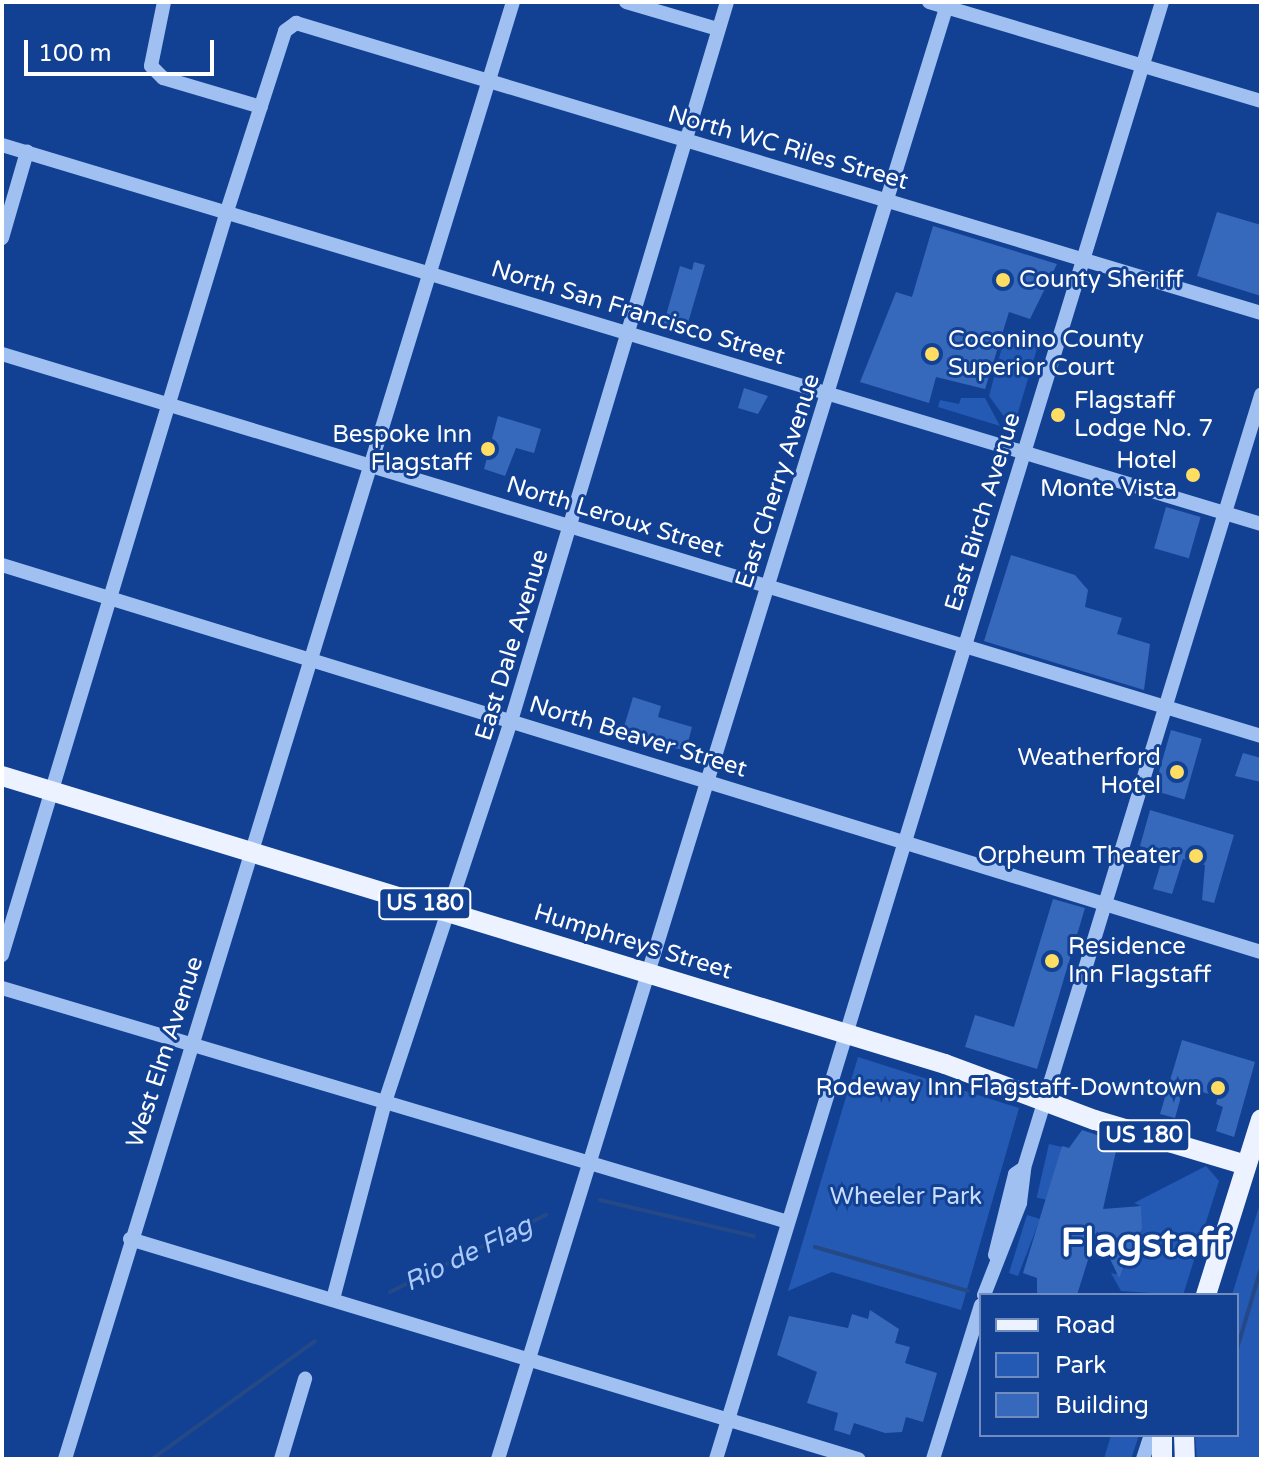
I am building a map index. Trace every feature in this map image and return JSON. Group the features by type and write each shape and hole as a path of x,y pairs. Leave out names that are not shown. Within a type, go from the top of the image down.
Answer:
{"main road":[{"name":"Humphreys Street","path":"2,776 847,1034 1046,1097 1095,1120 1246,1165"},
{"path":"1207,1293 1261,1119"},
{"path":"1162,1437 1162,1459"},
{"path":"1184,1437 1185,1459"}],"street":[{"path":"2,955 261,107 163,78 151,66 150,47 164,2"},
{"name":"West Elm Avenue","path":"65,1459 130,1239 253,852 513,2"},
{"path":"626,2 718,29"},
{"name":"East Dale Avenue","path":"333,1299 385,1102 511,721 727,2"},
{"path":"929,2 947,5 1141,68 1261,101"},
{"name":"East Birch Avenue","path":"716,1459 1162,2"},
{"name":"East Cherry Avenue","path":"498,1459 947,5"},
{"name":"North WC Riles Street","path":"261,107 285,31 303,24 683,142 888,199 1261,313"},
{"name":"North San Francisco Street","path":"2,145 1261,524"},
{"path":"2,238 27,152"},
{"name":"North Leroux Street","path":"2,354 1261,736"},
{"path":"985,1293 1011,1186 1024,1168 1261,395"},
{"name":"North Beaver Street","path":"2,565 708,782 1107,899 1261,952"},
{"path":"2,988 588,1165 788,1222"},
{"path":"130,1239 858,1459"},
{"path":"933,1459 979,1311"},
{"path":"281,1459 305,1379"},
{"path":"1143,1459 1150,1437"}],"green space":[{"path":"1006,332 1039,342 1013,429 989,396"},
{"path":"961,398 985,398 1000,426 938,407 940,400 959,404"},
{"name":"Wheeler Park","path":"858,1057 1019,1108 961,1310 832,1272 788,1291"},
{"path":"1049,1144 1062,1147 1049,1201 1037,1198"},
{"path":"1206,1166 1219,1181 1184,1293 1121,1291 1111,1273 1120,1275 1135,1250 1141,1206 1134,1203"},
{"path":"1261,1200 1261,1459 1197,1459 1195,1437 1239,1437 1239,1293 1233,1293"},
{"path":"1027,1215 1040,1219 1018,1276 1009,1273"},
{"path":"1110,1437 1138,1437 1131,1459 1104,1459"}],"building":[{"path":"1217,212 1261,225 1261,296 1197,276"},
{"path":"933,226 1057,264 1030,319 1009,312 985,389 936,377 929,403 860,382 896,292 912,297"},
{"path":"694,262 705,265 685,333 663,326 680,266 692,270"},
{"path":"744,388 768,396 758,414 738,408"},
{"path":"498,416 541,429 534,453 516,448 505,476 484,469"},
{"path":"1166,507 1201,517 1189,558 1154,548"},
{"path":"1011,555 1075,575 1088,590 1085,607 1122,618 1117,634 1150,644 1144,690 984,641"},
{"path":"633,697 661,706 658,717 692,727 686,750 620,740"},
{"name":"Weatherford Hotel","path":"1171,730 1202,739 1184,799 1154,791"},
{"path":"1243,753 1261,758 1261,782 1235,776"},
{"name":"Orpheum Theater","path":"1150,810 1234,835 1214,903 1202,900 1205,865 1183,859 1172,894 1153,889 1164,853 1140,846"},
{"name":"Residence Inn Flagstaff","path":"1053,899 1085,908 1037,1069 965,1047 975,1015 1014,1027"},
{"name":"Rodeway Inn Flagstaff-Downtown","path":"1182,1040 1255,1062 1234,1137 1216,1131 1223,1107 1216,1104 1218,1097 1184,1086 1175,1118 1160,1114"},
{"path":"1082,1130 1118,1142 1103,1209 1141,1206 1142,1228 1119,1278 1097,1231 1078,1293 1037,1293 1037,1278 1023,1273 1062,1146 1069,1148"},
{"path":"870,1310 899,1329 895,1343 910,1347 905,1363 937,1373 923,1422 906,1417 902,1432 885,1433 854,1423 850,1435 834,1430 838,1413 807,1403 817,1372 777,1355 789,1316 848,1328 852,1314 868,1319"}],"waterway":[{"name":"Rio de Flag","path":"600,1200 754,1236"},
{"name":"Rio de Flag","path":"390,1292 546,1215"},
{"name":"Rio de Flag","path":"815,1247 968,1291"},
{"name":"Rio de Flag","path":"1239,1342 1261,1268"},
{"name":"Rio de Flag","path":"152,1459 315,1341"}],"place":[{"name":"County Sheriff","path":"1003,280"},
{"name":"Coconino County Superior Court","path":"932,354"},
{"name":"Flagstaff Lodge No. 7","path":"1058,415"},
{"name":"Bespoke Inn Flagstaff","path":"488,449"},
{"name":"Hotel Monte Vista","path":"1193,475"},
{"name":"Weatherford Hotel","path":"1177,772"},
{"name":"Orpheum Theater","path":"1196,856"},
{"name":"Residence Inn Flagstaff","path":"1052,961"},
{"name":"Rodeway Inn Flagstaff-Downtown","path":"1218,1088"}],"district":[{"name":"Flagstaff","path":"1145,1243"}]}
